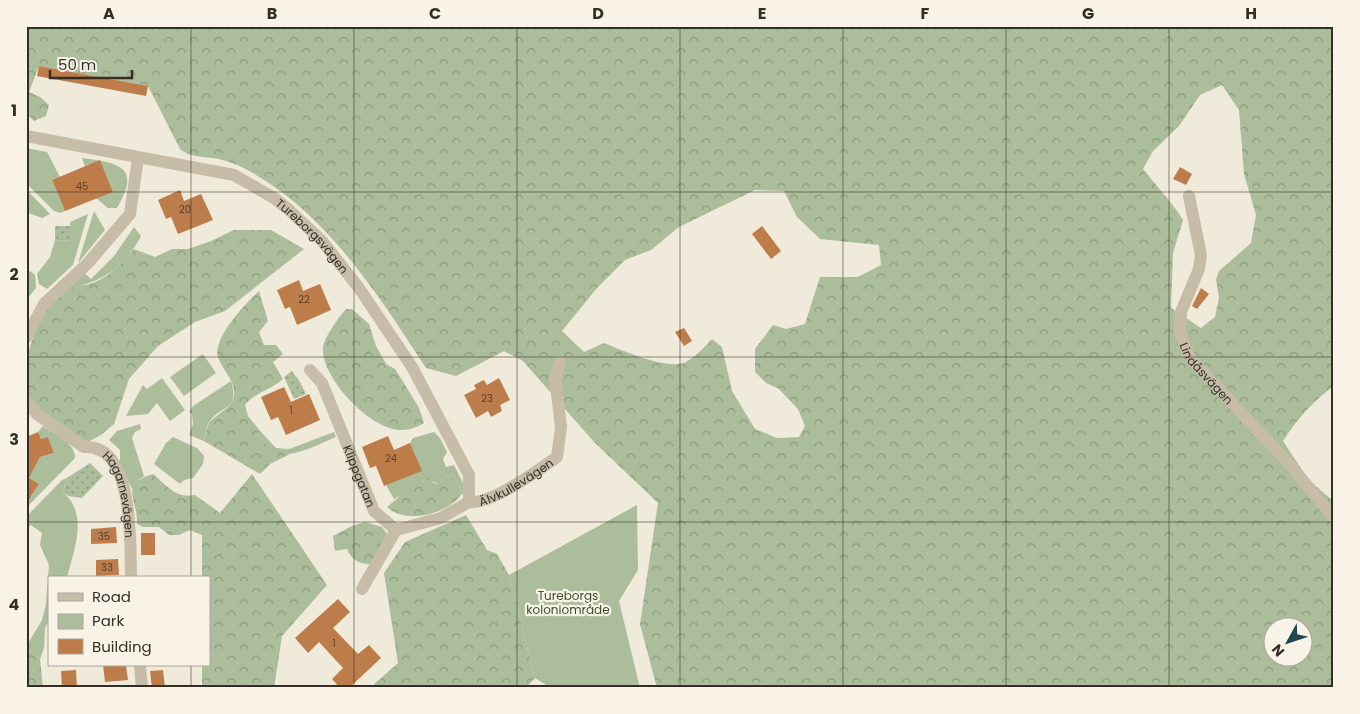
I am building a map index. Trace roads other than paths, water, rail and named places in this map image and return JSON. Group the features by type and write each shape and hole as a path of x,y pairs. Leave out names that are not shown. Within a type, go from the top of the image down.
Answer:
{"street":[{"name":"Tureborgsvägen","path":"26,136 234,175 274,198 312,232 359,288 412,367 469,476 469,502"},
{"path":"26,338 44,304 88,263 130,214 138,158"},
{"name":"Lindåsvägen","path":"1189,196 1201,255 1200,269 1181,312 1180,333 1190,358 1291,466 1334,518"},
{"name":"Älvkullevägen","path":"469,502 477,503 490,497 557,457 561,427 555,377 560,362"},
{"name":"Klippgatan","path":"310,370 322,383 374,510 396,530"},
{"name":"Hagarnevägen","path":"26,401 37,414 84,447 94,446 104,451 119,472 128,505 131,576"},
{"path":"362,588 396,530 441,518 469,502"},
{"path":"140,666 142,688"}],"park label":[{"name":"Tureborgs koloniområde","path":"568,602"}]}
